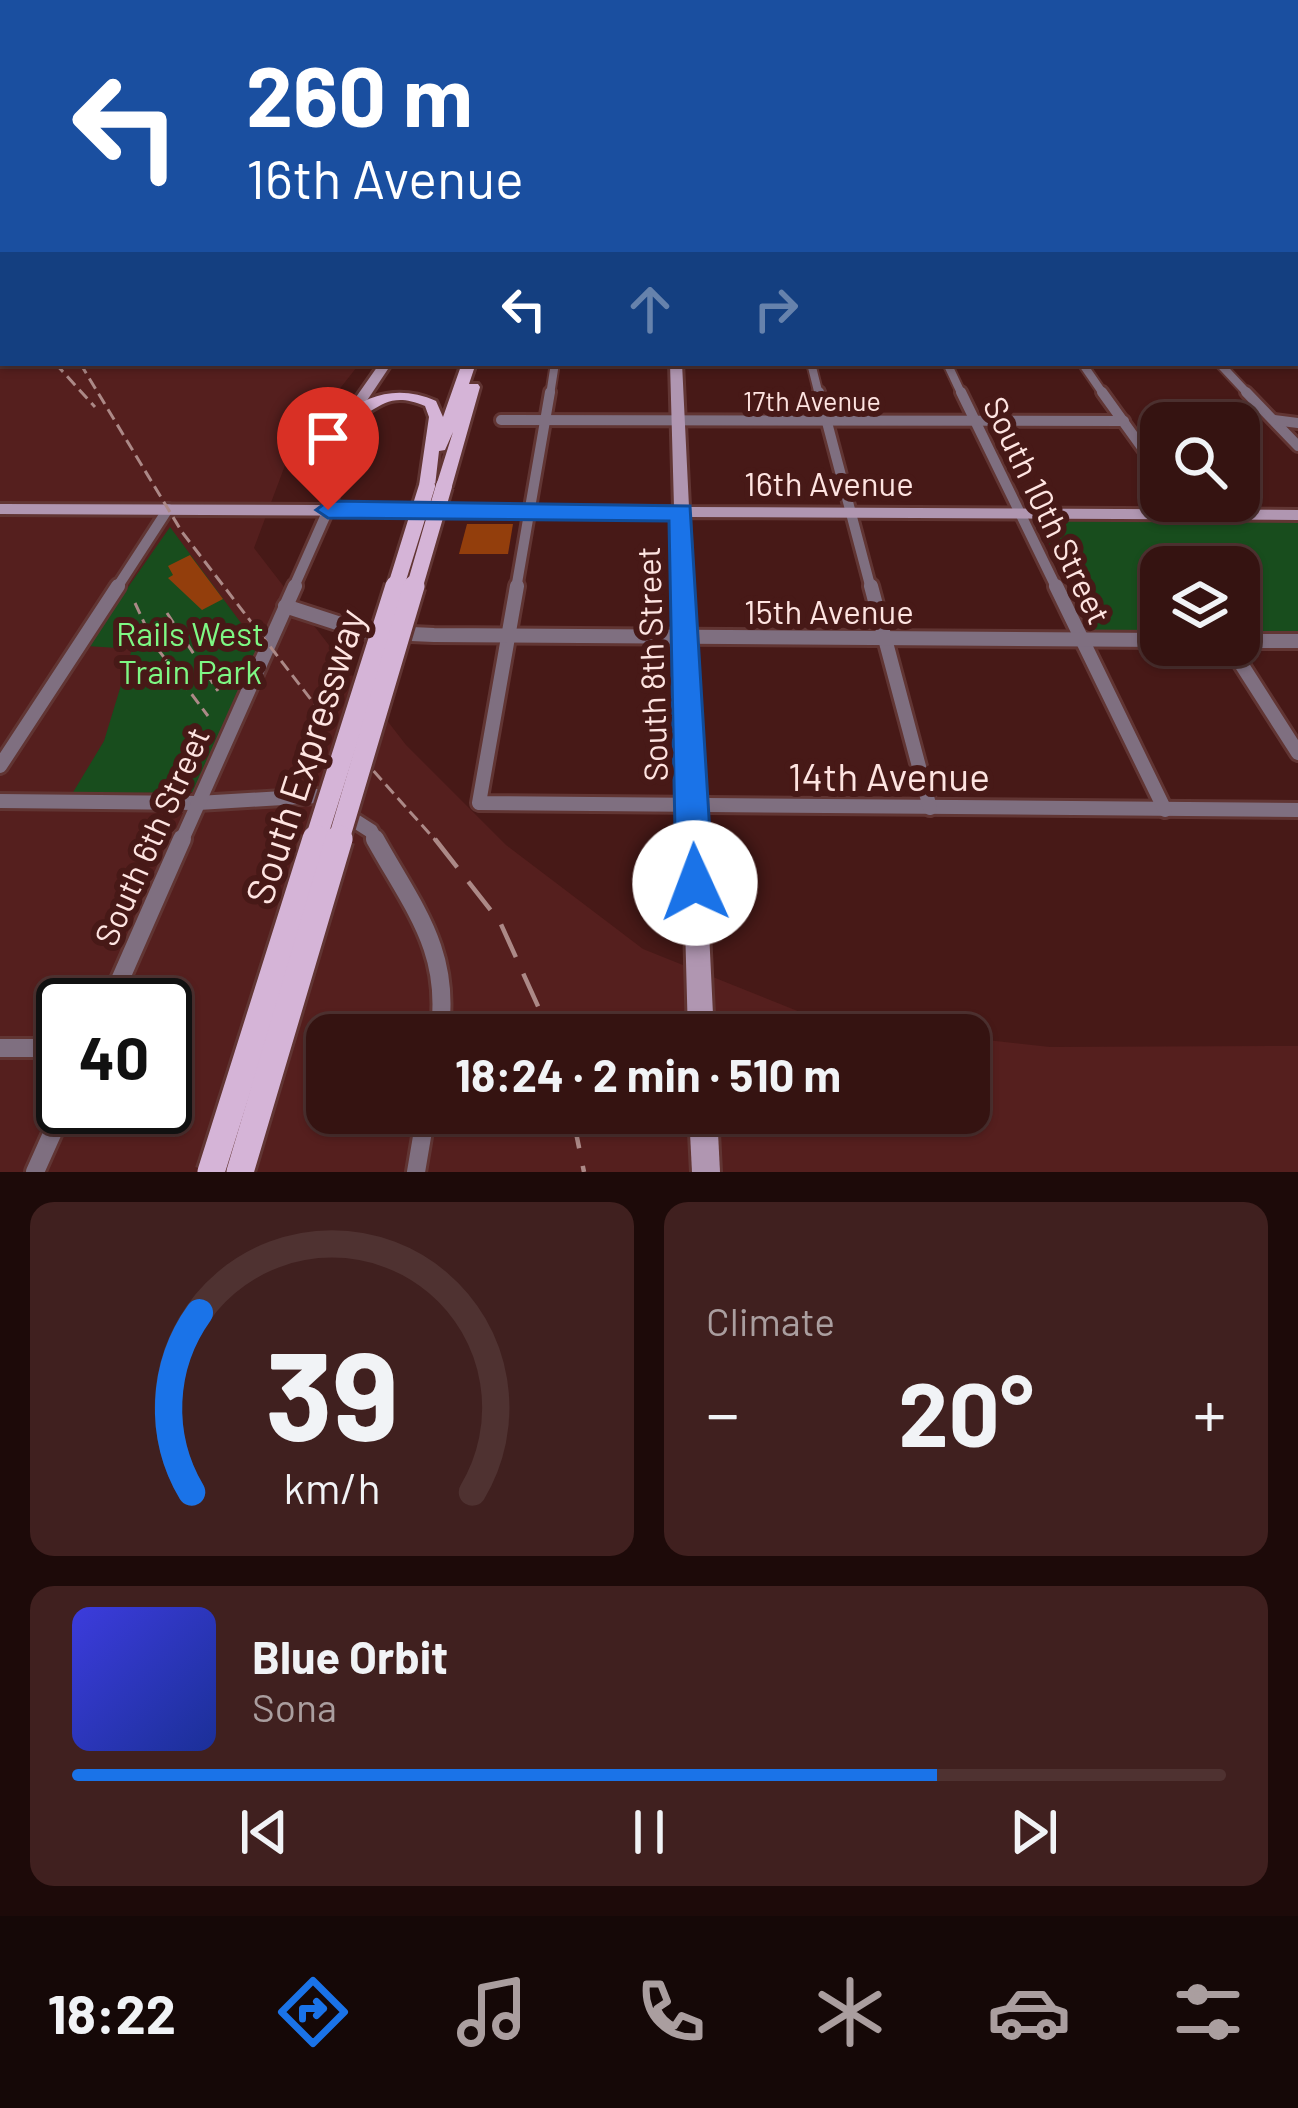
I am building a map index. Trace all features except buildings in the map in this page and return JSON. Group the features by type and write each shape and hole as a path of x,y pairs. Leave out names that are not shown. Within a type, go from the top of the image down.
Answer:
{"main road":[{"name":"South Expressway","path":"240,1172 468,366"},
{"name":"South Expressway","path":"211,1172 435,486 479,366"},
{"path":"349,418 389,396 411,396 431,404 436,417 435,486"}],"street":[{"name":"South 6th Street","path":"121,978 328,510 349,418 384,366"},
{"path":"508,636 554,366"},
{"name":"South 8th Street","path":"676,366 699,1014"},
{"path":"812,366 930,808"},
{"name":"South 10th Street","path":"947,366 1165,810"},
{"path":"1084,366 1140,444"},
{"path":"1222,366 1298,446"},
{"name":"17th Avenue","path":"501,420 1124,422"},
{"path":"1273,420 1298,423"},
{"name":"16th Avenue","path":"0,508 1020,514 1140,510"},
{"path":"0,766 168,509"},
{"name":"16th Avenue","path":"1260,513 1298,515"},
{"name":"15th Avenue","path":"285,606 365,632 1140,640"},
{"name":"14th Avenue","path":"508,636 479,803 1298,810"},
{"path":"1260,640 1298,641"},
{"path":"1242,666 1298,753"},
{"path":"0,801 198,802 316,796 371,831 434,945 446,991 442,1014"},
{"path":"0,1048 36,1048"},
{"path":"35,1172 52,1134"},
{"path":"416,1172 422,1134"},
{"path":"705,1134 706,1172"}],"shaded area":[{"path":"0,366 358,366 290,452 254,548 406,745 506,845 643,949 805,1014 306,1014 306,1134 990,1134 990,1040 1050,1047 1298,1046 1298,1172 0,1172"}],"green space":[{"path":"1034,514 1140,516 1140,522 1298,520 1298,634 1260,634 1260,546 1140,546 1140,633 1094,633"},
{"name":"Rails West Train Park","path":"170,527 258,646 194,792 72,794 104,741 132,649 87,646"}],"railway":[{"path":"58,366 95,407"},
{"path":"82,366 182,532 319,710 437,842"},
{"path":"135,603 154,644 208,716"},
{"path":"167,613 218,691"},
{"path":"435,839 500,922 542,1014"},
{"path":"576,1134 584,1172"}],"route":[{"path":"328,510 681,512 695,883"}]}
